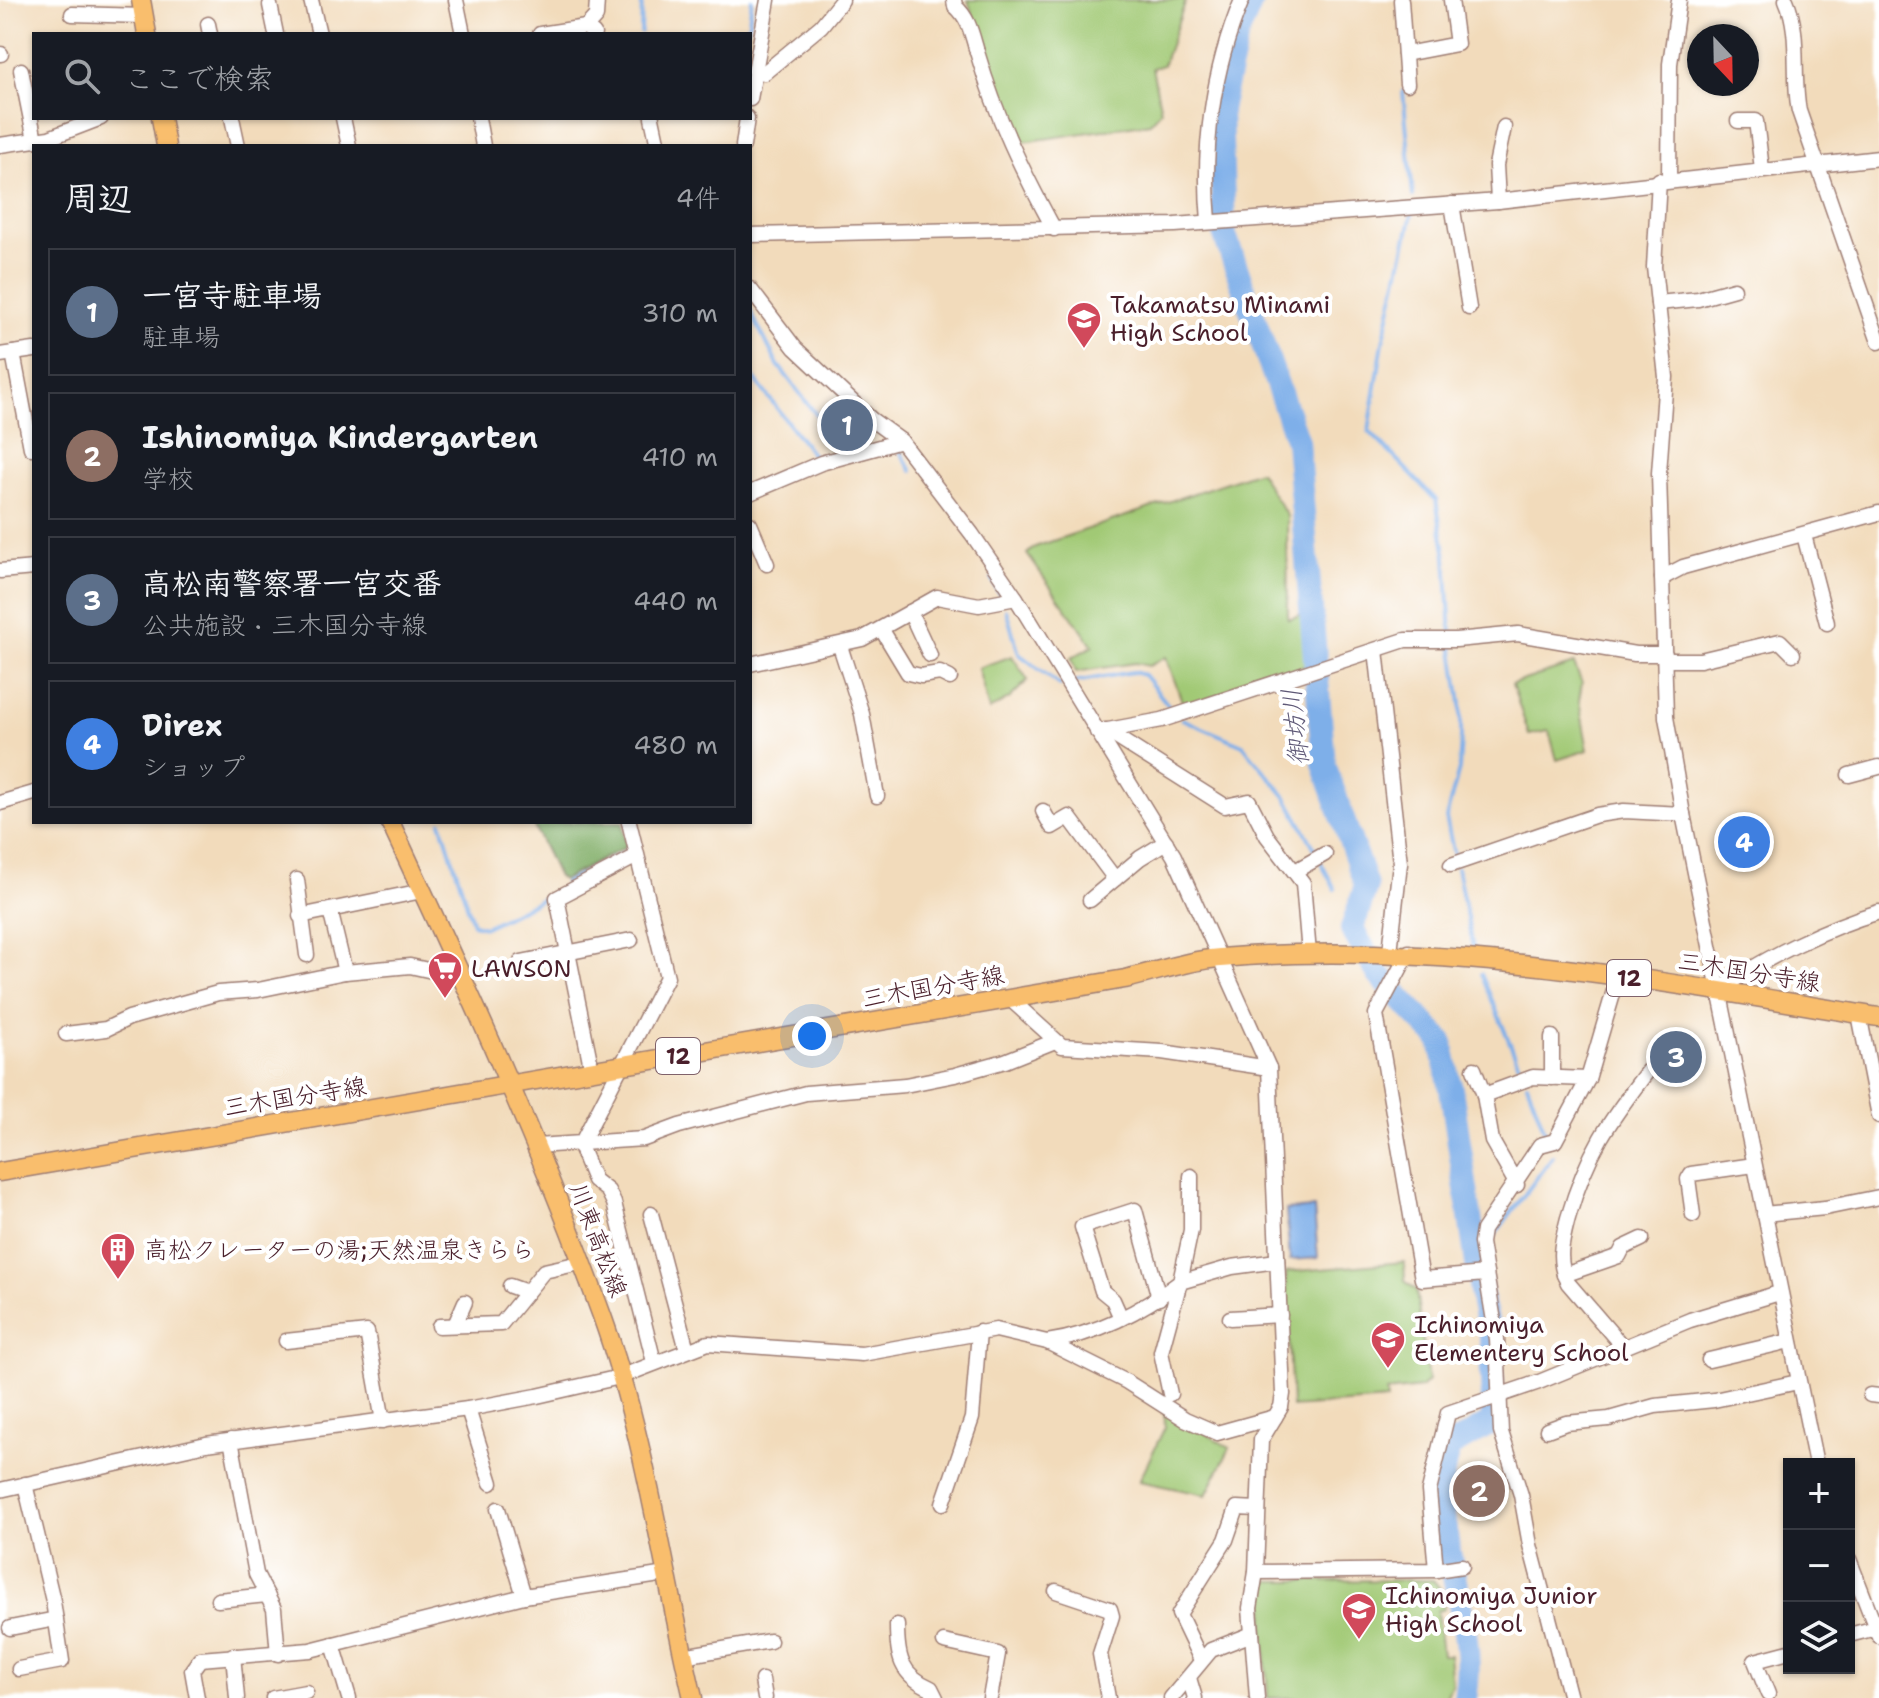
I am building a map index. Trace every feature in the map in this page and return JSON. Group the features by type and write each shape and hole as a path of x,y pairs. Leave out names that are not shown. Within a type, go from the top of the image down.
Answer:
{"main road":[{"path":"161,120 166,144"},
{"name":"川東高松線","path":"391,824 512,1087 620,1377 693,1698"},
{"name":"三木国分寺線","path":"0,1172 512,1087 1125,979 1217,958 1357,951 1409,952 1618,977 1879,1017"}],"street":[{"path":"311,0 319,32"},
{"path":"456,0 463,32"},
{"path":"565,32 590,30 596,16 597,0"},
{"path":"752,88 756,34 768,0"},
{"path":"755,71 764,73 821,26 842,0"},
{"path":"954,0 955,6 967,16 990,97 1007,141 1054,229"},
{"path":"1211,221 1207,138 1226,41 1242,0"},
{"path":"1401,0 1407,84"},
{"path":"1405,54 1457,44 1451,0"},
{"path":"1679,0 1670,64 1664,180 1654,244 1666,377 1659,473 1666,717 1779,1293 1815,1458"},
{"path":"1786,0 1792,26 1794,86 1814,164 1879,342"},
{"path":"270,5 276,32"},
{"path":"72,14 144,17"},
{"path":"21,70 35,140"},
{"path":"0,145 35,140 95,120"},
{"path":"232,120 238,144"},
{"path":"343,120 349,144"},
{"path":"478,120 483,144"},
{"path":"652,120 658,144"},
{"path":"743,144 747,120"},
{"path":"1738,121 1756,121 1762,169"},
{"path":"1498,201 1496,165 1504,127"},
{"path":"752,235 1054,229 1211,221 1498,201 1879,158"},
{"path":"1452,204 1469,308"},
{"path":"1658,303 1698,299 1734,289"},
{"path":"752,292 795,348 872,420 901,441 1016,598 1101,731 1166,842 1269,1068 1283,1394 1275,1417 1261,1440 1256,1572 1250,1608 1257,1698"},
{"path":"31,448 6,354 32,350"},
{"path":"752,492 821,463 901,441"},
{"path":"1662,578 1683,567 1879,513"},
{"path":"752,529 767,564"},
{"path":"1804,535 1827,623"},
{"path":"0,571 32,568"},
{"path":"752,664 840,646 882,630 937,597 979,605 1016,598"},
{"path":"910,612 930,655"},
{"path":"882,630 908,673 921,676 940,673 950,678"},
{"path":"1101,731 1162,720 1405,640 1452,640 1518,634 1635,654 1700,660 1780,641 1793,654"},
{"path":"840,646 862,714 877,796"},
{"path":"1376,650 1400,863 1384,952"},
{"path":"1101,731 1225,806 1249,801 1267,836 1303,883 1309,954"},
{"path":"1849,775 1879,767"},
{"path":"0,803 32,794"},
{"path":"1043,811 1052,827 1069,817 1115,879"},
{"path":"1451,865 1597,815 1624,811 1683,814"},
{"path":"629,824 667,977 580,1146 594,1180 608,1191 614,1203 654,1362"},
{"path":"1090,900 1166,842"},
{"path":"1295,871 1325,854"},
{"path":"592,1071 557,898 635,857"},
{"path":"297,880 307,955"},
{"path":"300,916 422,891"},
{"path":"330,910 345,972"},
{"path":"1719,991 1735,978 1823,933 1879,912"},
{"path":"521,962 631,940"},
{"path":"1409,952 1376,1014 1422,1279 1481,1275"},
{"path":"66,1034 106,1029 129,1018 218,993 258,990 345,972 410,966 428,970 456,964"},
{"path":"1570,1698 1521,1495 1493,1398 1497,1339 1481,1275 1481,1243 1483,1230 1517,1185 1540,1145 1555,1141 1588,1079 1618,977"},
{"path":"1009,998 1055,1041 1079,1049 1162,1052 1269,1068"},
{"path":"1859,1014 1879,1116"},
{"path":"1552,1037 1552,1078"},
{"path":"536,1146 580,1146 644,1139 679,1126 806,1093 905,1085 955,1075 1005,1061 1055,1041"},
{"path":"1623,1347 1564,1275 1560,1247 1581,1172 1619,1109 1650,1068"},
{"path":"1474,1069 1484,1095 1492,1141 1517,1185"},
{"path":"1484,1095 1519,1080 1588,1079"},
{"path":"1693,1215 1688,1179 1691,1174 1754,1165"},
{"path":"1170,1394 1161,1352 1191,1230 1191,1176"},
{"path":"1764,1214 1825,1208 1879,1197"},
{"path":"1121,1318 1113,1300 1102,1291 1082,1227 1135,1210 1159,1298"},
{"path":"651,1214 687,1350"},
{"path":"1564,1275 1619,1256 1623,1248 1642,1239"},
{"path":"1047,1342 1121,1318 1159,1298 1180,1282 1232,1267 1277,1261"},
{"path":"439,1326 501,1324 544,1271 580,1263"},
{"path":"510,1286 527,1292"},
{"path":"1440,1569 1429,1491 1448,1413 1690,1320 1779,1293"},
{"path":"455,1325 465,1302"},
{"path":"1230,1318 1280,1315"},
{"path":"0,1490 231,1440 468,1409 620,1377 708,1343 862,1354 890,1352 996,1330 1047,1342 1127,1382 1185,1419 1217,1433 1275,1417"},
{"path":"286,1341 367,1332 383,1421"},
{"path":"943,1503 972,1418 979,1332"},
{"path":"1709,1360 1790,1341"},
{"path":"1547,1430 1566,1423 1609,1419 1655,1406 1714,1400 1798,1382"},
{"path":"468,1409 491,1483"},
{"path":"231,1440 256,1574 274,1609 278,1654"},
{"path":"19,1669 62,1661 56,1619 25,1484"},
{"path":"1201,1660 1179,1614 1226,1540 1237,1508 1258,1509"},
{"path":"498,1509 524,1596"},
{"path":"1256,1572 1462,1566"},
{"path":"197,1698 192,1670 200,1659 278,1654 333,1644 524,1596 666,1574"},
{"path":"1855,1574 1878,1632 1855,1634"},
{"path":"1056,1591 1110,1609 1112,1616 1100,1654 1108,1698"},
{"path":"218,1600 267,1595"},
{"path":"10,1628 56,1619"},
{"path":"897,1625 897,1651 902,1666 918,1682 931,1688 936,1698"},
{"path":"1171,1698 1211,1650 1252,1634"},
{"path":"683,1656 770,1641"},
{"path":"944,1642 998,1654 990,1698"},
{"path":"333,1644 349,1698"},
{"path":"1768,1694 1755,1661 1783,1654"},
{"path":"233,1655 237,1698"},
{"path":"1189,1678 1195,1698"},
{"path":"762,1680 765,1698"},
{"path":"273,1698 306,1692"}],"green space":[{"path":"968,0 1186,0 1163,65 1152,68 1161,111 1150,123 1017,143 996,91"},
{"path":"1259,471 1287,516 1288,619 1303,614 1307,665 1184,707 1166,657 1149,666 1135,663 1076,672 1071,658 1093,646 1027,554 1035,547"},
{"path":"1012,656 1028,680 1010,698 989,710 978,668"},
{"path":"1574,664 1582,683 1579,701 1588,750 1557,760 1549,731 1529,735 1512,684"},
{"path":"533,824 622,824 626,847 563,880 558,877"},
{"path":"1404,1262 1405,1281 1416,1290 1428,1381 1421,1388 1386,1392 1387,1400 1292,1407 1286,1272"},
{"path":"1164,1408 1230,1448 1206,1495 1139,1481 1165,1427"},
{"name":"Ichinomiya Junior High School","path":"1433,1580 1442,1591 1444,1609 1437,1611 1442,1655 1449,1655 1452,1683 1446,1698 1268,1698 1264,1631 1267,1581"}],"water":[{"path":"1314,1208 1318,1258 1290,1260 1286,1210"}],"waterway":[{"path":"641,32 642,0"},
{"path":"748,28 752,0"},
{"name":"御坊川","path":"1252,0 1237,35 1220,109 1224,233 1297,441 1324,764 1366,886 1352,929 1379,975 1441,1041 1491,1338 1493,1422 1449,1447 1443,1477 1442,1507 1446,1539 1465,1635 1468,1667 1465,1698"},
{"path":"1403,91 1413,196"},
{"path":"735,144 736,139"},
{"path":"1412,214 1383,342 1369,431 1436,500 1446,557 1451,635"},
{"path":"752,315 778,365 837,442"},
{"path":"752,376 815,458 821,456"},
{"path":"900,451 912,471"},
{"path":"992,579 1000,595"},
{"path":"1006,610 1019,654 1060,685"},
{"path":"1452,644 1461,703 1461,737 1459,769 1446,818 1455,860"},
{"path":"1074,682 1133,672 1144,675 1173,711"},
{"path":"1182,719 1243,745 1286,797 1316,851"},
{"path":"442,824 473,924 485,927 542,899"},
{"path":"565,883 629,851 629,848"},
{"path":"1320,861 1335,889"},
{"path":"1457,868 1473,948"},
{"path":"1481,974 1522,1072"},
{"path":"1527,1083 1546,1134"},
{"path":"1491,1240 1553,1156"}],"place":[{"name":"Takamatsu Minami High School","path":"1084,350"},
{"name":"一宮寺駐車場","path":"847,425"},
{"name":"Direx","path":"1744,842"},
{"name":"LAWSON","path":"445,1000"},
{"name":"高松南警察署一宮交番","path":"1676,1057"},
{"name":"高松クレーターの湯;天然温泉きらら","path":"118,1281"},
{"name":"Ichinomiya Elementery School","path":"1388,1370"},
{"name":"Ishinomiya Kindergarten","path":"1479,1491"},
{"name":"Ichinomiya Junior High School","path":"1359,1641"}]}
